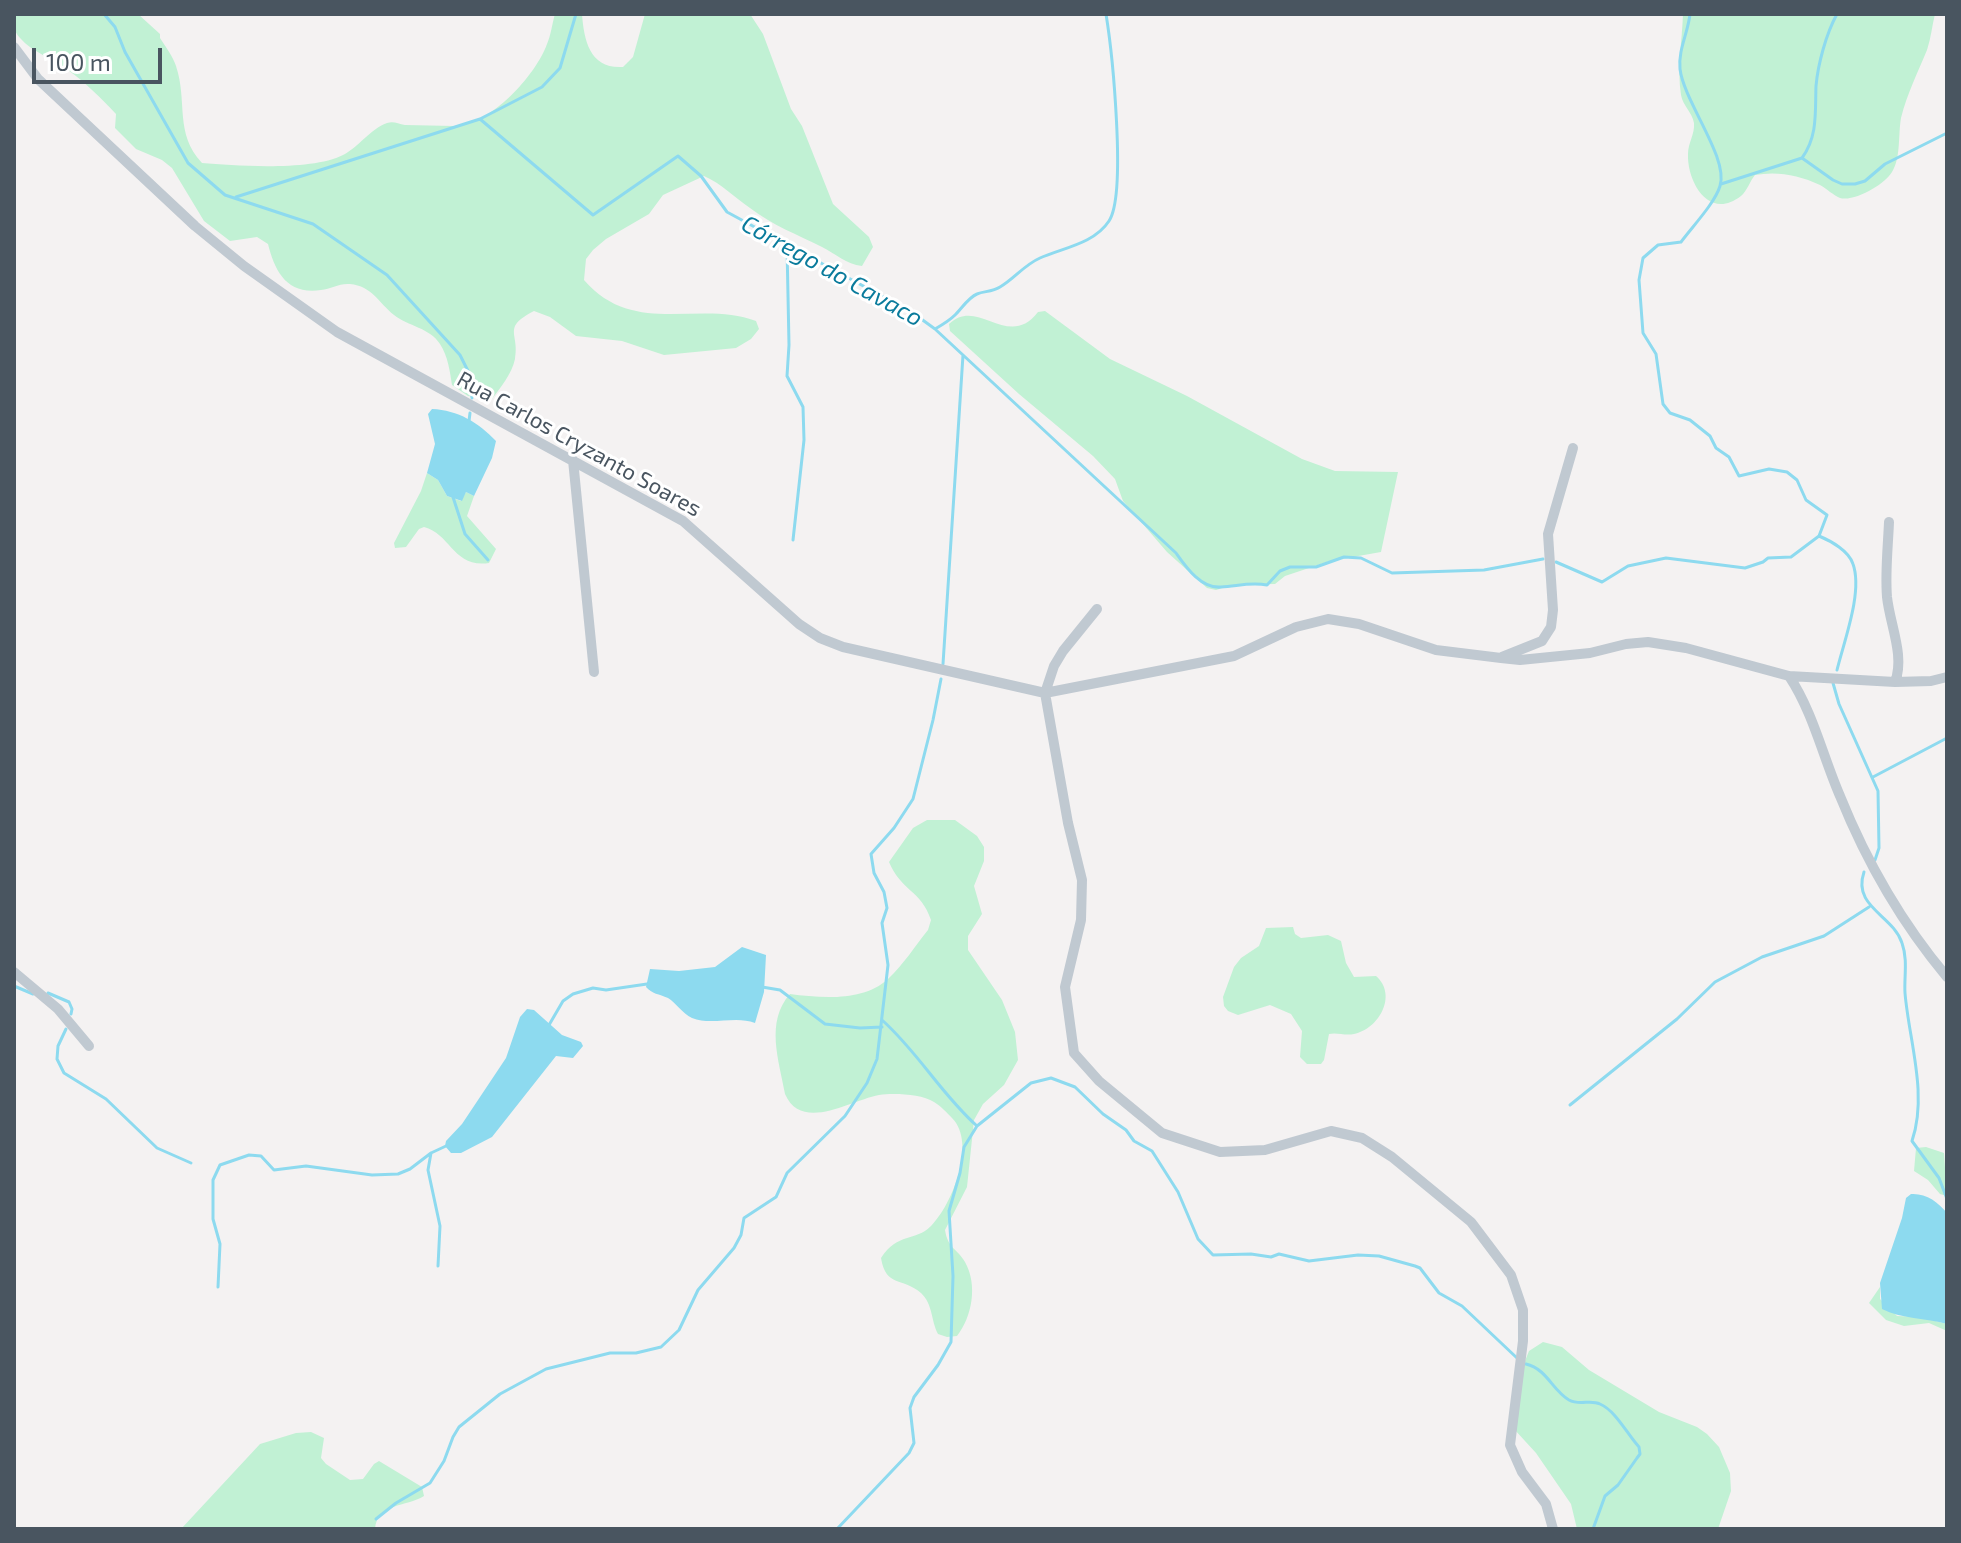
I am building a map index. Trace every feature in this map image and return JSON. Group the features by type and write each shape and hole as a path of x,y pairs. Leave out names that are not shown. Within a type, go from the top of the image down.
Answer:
{"street":[{"name":"Rua Carlos Cryzanto Soares","path":"14,47 38,79 195,226 244,266 337,332 683,521 799,624 820,638 843,647 1045,693 1234,656 1296,627 1328,619 1359,624 1436,650 1520,660 1590,653 1648,642 1686,648 1789,676 1895,682 1931,681 1947,677"},
{"path":"1501,658 1542,641 1551,627 1553,610 1548,534 1573,448"},
{"path":"573,460 594,672"},
{"path":"1889,522 1887,592 1890,623 1899,656 1899,672 1895,682"},
{"path":"1097,609 1063,651 1045,693 1068,823 1082,880 1081,920 1065,987 1074,1053 1099,1081 1162,1133 1220,1152 1265,1150 1331,1131 1362,1138 1392,1157 1471,1222 1511,1275 1523,1310 1523,1341 1510,1445 1522,1472 1546,1504 1553,1529"},
{"path":"1789,676 1809,714 1870,867 1947,977"},
{"path":"14,972 58,1009 89,1046"}],"green space":[{"path":"14,14 138,14 160,34 175,63 185,129 193,152 202,163 274,166 313,163 343,155 387,123 454,126 482,118 510,97 533,70 550,37 555,14 582,14 587,43 596,58 612,66 623,67 633,57 645,14 750,14 763,34 791,109 802,126 833,204 869,237 873,247 862,266 851,263 767,220 704,176 663,195 649,214 593,250 586,259 584,280 603,298 624,308 646,313 735,315 756,321 759,329 751,339 736,348 664,355 622,341 576,336 550,317 534,311 515,327 513,365 492,399 468,396 452,385 447,359 436,339 394,315 364,288 342,284 321,290 299,289 279,272 268,244 257,237 230,241 204,221 172,168 162,160 136,149 115,128 116,114 93,91 62,66 25,43 16,33"},
{"path":"1683,14 1935,14 1927,50 1903,109 1897,160 1888,177 1869,191 1846,199 1820,185 1780,174 1755,175 1743,194 1729,203 1719,204 1702,195 1691,176 1688,150 1694,123 1682,99 1680,85"},
{"path":"1045,311 1110,359 1187,396 1302,459 1335,471 1398,472 1381,552 1330,561 1285,576 1275,584 1232,585 1216,590 1207,588 1167,552 1123,501 1115,479 1093,456 950,331 949,324 960,317 971,316 1004,326 1016,326"},
{"path":"427,473 438,480 447,496 461,501 466,492 474,496 467,516 496,549 489,563 467,560 440,536 424,527 406,547 395,548 394,543"},
{"path":"927,820 955,820 977,836 984,847 984,861 974,886 982,914 968,936 968,950 1002,1000 1015,1032 1018,1060 1004,1085 983,1104 974,1120 967,1187 945,1230 969,1271 972,1291 970,1310 962,1328 957,1336 947,1337 938,1334 925,1297 914,1288 891,1278 881,1258 894,1244 925,1231 947,1204 962,1158 959,1129 937,1104 929,1099 907,1095 879,1095 828,1111 803,1111 793,1105 785,1094 776,1042 778,1017 790,994 841,997 866,992 888,979 928,930 931,920 927,910 899,879 889,862 913,828"},
{"path":"1293,927 1295,934 1301,938 1328,935 1341,941 1346,963 1354,977 1376,976 1385,992 1383,1010 1371,1026 1354,1034 1329,1034 1321,1064 1307,1064 1300,1057 1302,1031 1291,1014 1270,1005 1238,1015 1224,1006 1223,997 1234,967 1259,946 1266,928"},
{"path":"1926,1147 1944,1153 1947,1196 1940,1194 1928,1180 1914,1171 1916,1148"},
{"path":"1880,1287 1880,1299 1897,1316 1920,1317 1947,1324 1947,1331 1929,1323 1904,1326 1886,1320 1869,1303"},
{"path":"1543,1342 1562,1347 1589,1370 1659,1412 1707,1434 1719,1447 1730,1473 1731,1491 1718,1529 1577,1529 1571,1504 1536,1453 1514,1429 1523,1366 1529,1351"},
{"path":"311,1432 324,1438 321,1458 350,1480 363,1479 379,1461 422,1487 424,1496 381,1514 375,1529 181,1529 260,1444 296,1433"}],"water":[{"path":"432,409 467,419 496,441 492,458 474,496 466,492 462,501 447,496 438,480 427,473 435,444 428,414"},
{"path":"742,947 766,955 764,992 755,1023 692,1018 668,998 646,987 650,969 679,971 715,967"},
{"path":"527,1009 534,1010 562,1035 581,1042 583,1046 573,1058 556,1056 492,1137 461,1153 451,1153 445,1146 446,1141 462,1124 506,1058 520,1017"},
{"path":"1911,1194 1931,1199 1947,1213 1947,1324 1897,1315 1882,1309 1880,1283 1906,1198"}],"waterway":[{"path":"104,14 115,27 125,52 188,163 225,195 313,224 387,275 460,355 470,375 472,398"},
{"name":"Córrego do Cavaco","path":"236,197 480,119 542,87 560,68 576,14"},
{"path":"935,329 953,317 974,296 1000,287 1040,258 1086,240 1109,221 1114,206 1118,153 1106,14"},
{"path":"1556,562 1602,582 1628,566 1666,558 1745,568 1768,558 1791,557 1819,536 1827,515 1806,500 1797,480 1787,472 1769,469 1739,476 1729,457 1716,448 1710,436 1690,420 1670,413 1663,404 1656,354 1643,333 1639,280 1643,258 1658,245 1681,242 1720,186 1718,161 1680,69 1680,55 1690,14"},
{"path":"1721,184 1802,158 1813,132 1821,59 1837,14"},
{"name":"Córrego do Cavaco","path":"480,119 593,215 678,156 701,176 727,212 913,313 935,329 1176,553 1195,576 1214,587 1267,585 1280,571 1290,567 1316,567 1344,557 1361,558 1392,573 1484,570 1543,559"},
{"path":"1802,158 1833,180 1855,184 1865,181 1885,164 1947,133"},
{"path":"787,246 787,376 803,407 804,440 793,540"},
{"path":"943,664 963,355"},
{"path":"469,421 470,413"},
{"path":"452,494 465,534 488,560"},
{"name":"Córrego do Cavaco","path":"1819,536 1848,555 1855,575 1851,617 1837,670"},
{"path":"376,1519 430,1483 459,1427 500,1394 546,1369 610,1353 636,1353 661,1347 679,1330 698,1290 734,1248 741,1235 744,1218 776,1197 787,1173 845,1116 867,1083 877,1059 888,965 882,923 887,908 884,892 874,873 871,854 894,828 913,799 941,679"},
{"name":"Córrego do Cavaco","path":"1833,683 1839,704 1878,791 1879,848 1875,860"},
{"name":"Córrego do Cavaco","path":"1873,777 1947,738"},
{"path":"1864,872 1862,884 1868,902 1891,925 1904,949 1905,993 1918,1086 1912,1141 1939,1178 1947,1199"},
{"path":"1570,1105 1677,1019 1715,982 1762,957 1824,936 1869,907"},
{"path":"549,1025 563,1001 573,994 593,988 606,990 647,984"},
{"path":"14,986 33,994"},
{"path":"762,987 780,990 825,1024 882,1027"},
{"path":"48,993 69,1002 71,1014"},
{"path":"882,1020 977,1126"},
{"path":"66,1029 58,1046 57,1059 64,1073 106,1099 157,1148 191,1163"},
{"path":"837,1529 909,1453 914,1443 910,1408 914,1397 951,1342 953,1276 949,1211 964,1147 977,1126 1031,1083 1051,1078 1075,1087 1103,1114 1126,1130 1134,1141 1152,1151 1178,1192 1198,1239 1213,1255 1271,1257 1279,1254 1309,1261 1358,1255 1379,1256 1415,1266 1420,1268 1439,1293 1462,1306 1517,1358"},
{"path":"218,1287 220,1244 213,1219 213,1180 220,1165 249,1155 261,1156 274,1170 306,1166 372,1175 398,1174 446,1146"},
{"path":"431,1153 428,1170 440,1226 438,1266"},
{"path":"1526,1364 1539,1370 1569,1400 1606,1407 1639,1447 1640,1454 1618,1485 1605,1496 1593,1529"}]}
